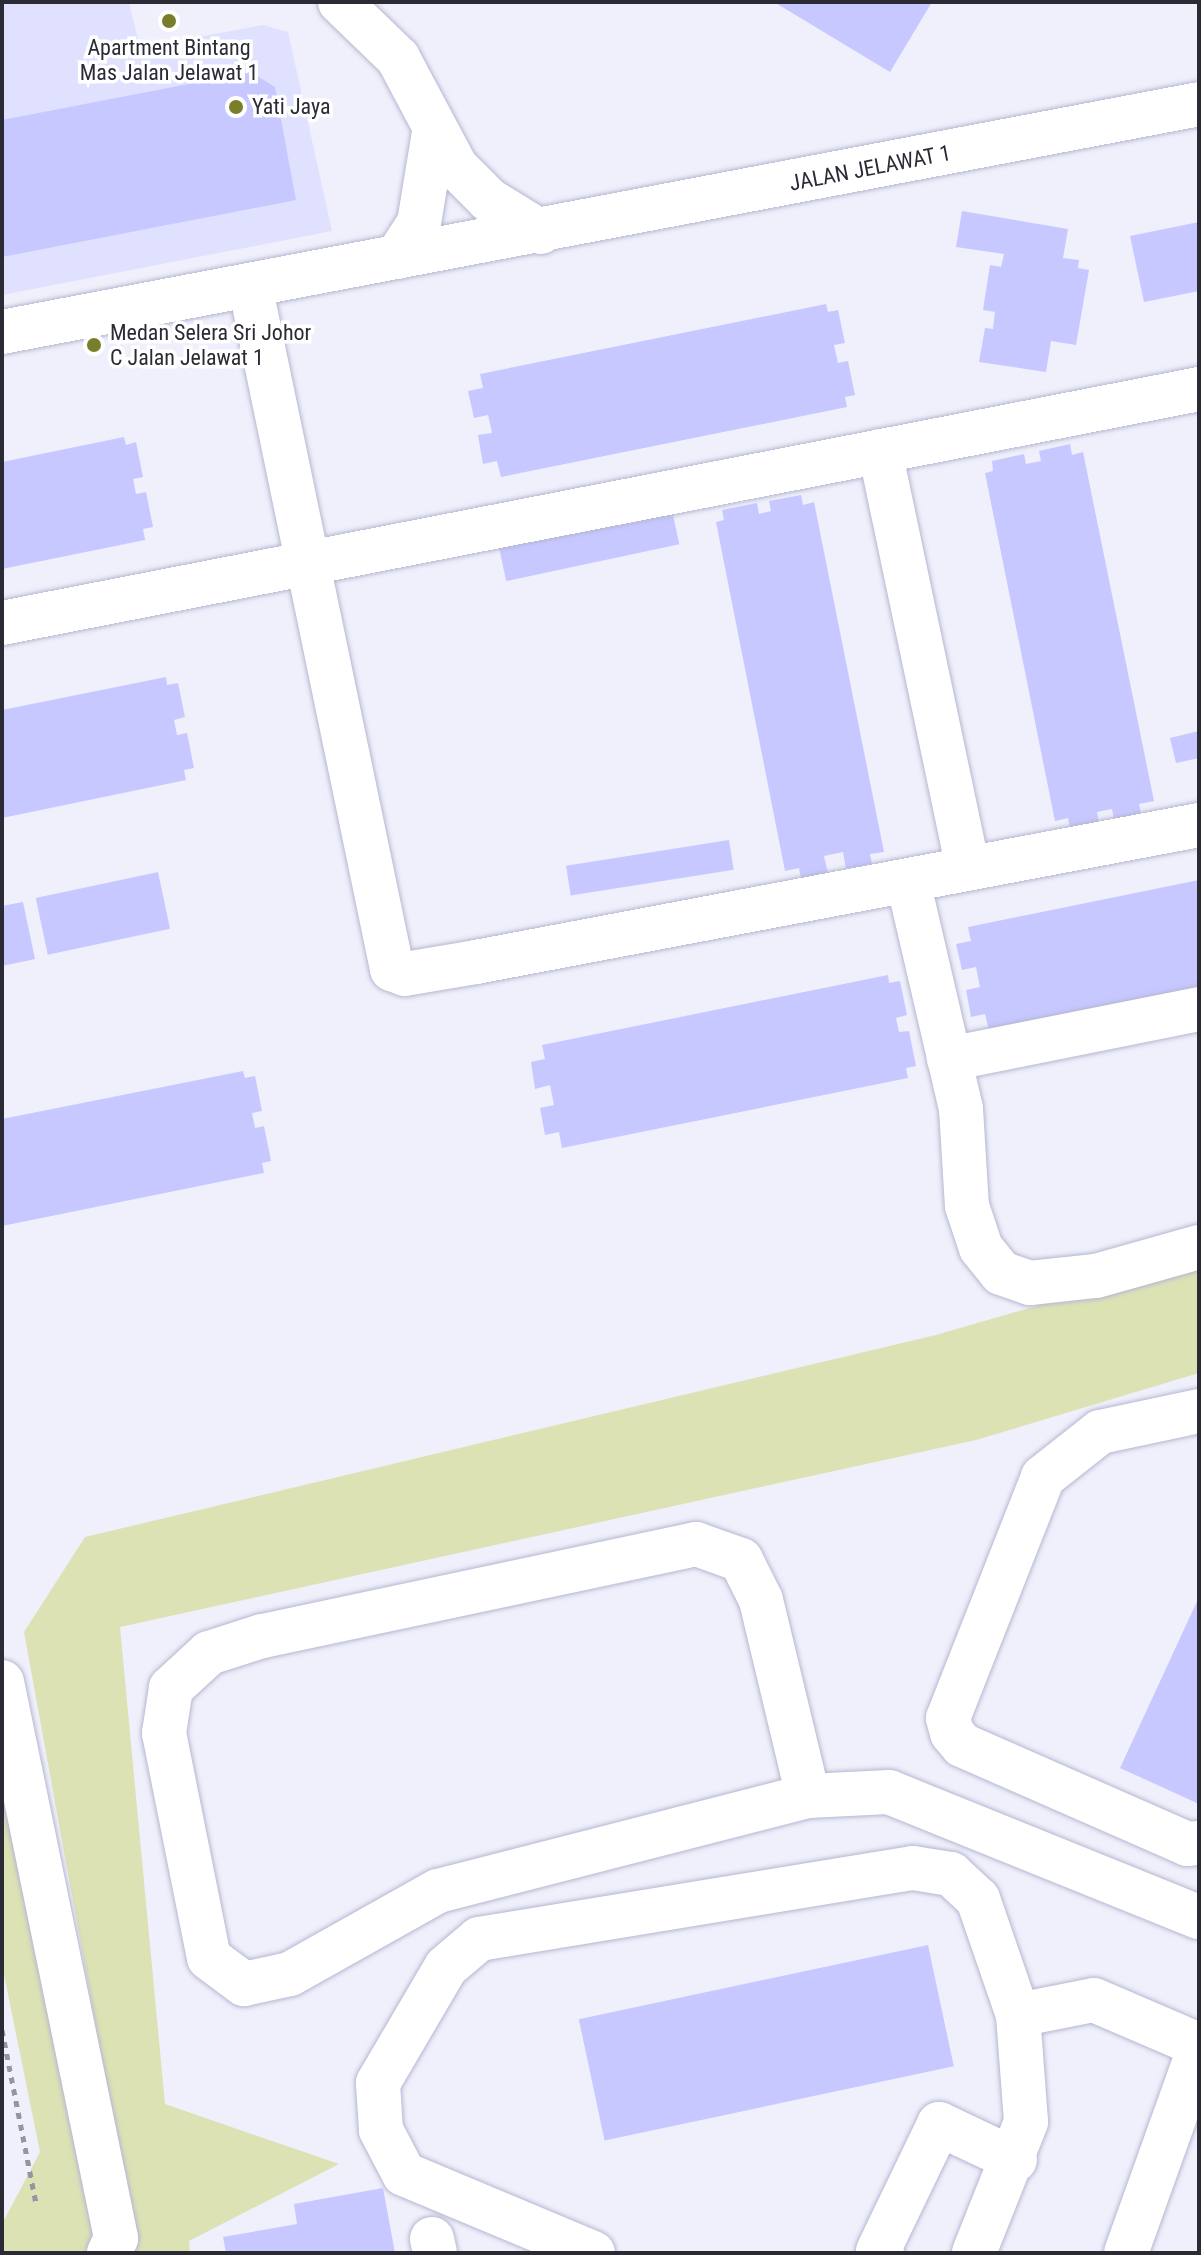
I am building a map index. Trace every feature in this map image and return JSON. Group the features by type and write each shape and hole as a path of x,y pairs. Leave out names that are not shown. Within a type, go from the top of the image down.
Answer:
{"street":[{"path":"344,3 398,58 434,132 471,184 541,232"},
{"name":"JALAN JELAWAT 1","path":"2,332 541,232 1199,104"},
{"path":"397,257 419,223 434,132"},
{"path":"250,285 392,969 405,974 1199,825"},
{"path":"2,623 1199,389"},
{"path":"880,451 968,869"},
{"path":"908,881 963,1122 967,1206 981,1248 1001,1273 1030,1283 1096,1276 1199,1247"},
{"path":"949,1059 1199,1009"},
{"path":"1199,1411 1100,1432 1043,1477 948,1721 962,1745 1187,1844 1199,1843"},
{"path":"808,1796 761,1600 741,1560 696,1544 262,1636 209,1653 171,1688 164,1733 209,1958 244,1984 290,1974 438,1891 808,1796 889,1792 1199,1917"},
{"path":"2,1682 116,2238 109,2253"},
{"path":"593,2253 404,2174 381,2130 378,2083 446,1967 479,1939 913,1868 951,1874 978,1899 1018,2015 1026,2122 1015,2160 974,2253"},
{"path":"1018,2015 1094,2000 1199,2047 1126,2253"},
{"path":"874,2252 939,2124 1015,2160"}],"path":[{"path":"2,2030 36,2204"}],"shaded area":[{"path":"2,2 129,2 140,48 263,25 288,32 332,231 2,295"}],"green space":[{"path":"1199,1259 1199,1373 976,1440 120,1627 165,2104 339,2164 189,2241 190,2253 2,2253 2,2224 40,2152 2,1965 2,1789 120,2159 24,1632 85,1537 936,1335"}],"building":[{"path":"774,2 932,2 890,72"},
{"path":"251,72 275,87 296,200 2,257 2,120"},
{"path":"962,211 1068,229 1063,258 1079,260 1078,268 1089,270 1076,345 1051,341 1046,372 979,362 985,328 993,329 995,312 983,310 990,265 1001,267 1004,254 956,247"},
{"path":"1199,222 1199,291 1144,302 1130,236"},
{"path":"826,304 828,312 838,310 845,343 834,345 838,363 848,361 855,395 845,397 847,407 501,477 497,461 483,464 478,435 492,433 488,415 474,418 468,391 483,388 480,374"},
{"path":"124,437 126,445 136,442 143,477 133,479 136,494 146,492 153,527 143,529 145,540 2,569 2,462"},
{"path":"1070,444 1072,455 1083,452 1154,801 1139,804 1141,814 1114,819 1112,809 1097,812 1099,823 1070,829 1068,818 1055,821 985,473 993,471 992,461 1024,454 1026,464 1041,461 1039,451"},
{"path":"801,495 803,505 814,502 884,852 870,854 872,864 846,869 843,852 824,856 828,873 801,878 799,868 785,871 716,522 724,520 722,510 757,503 759,514 771,511 769,501"},
{"path":"672,510 679,544 506,581 499,547"},
{"path":"166,677 167,685 178,683 185,717 174,720 177,735 187,733 194,768 184,770 186,780 2,818 2,710"},
{"path":"1199,731 1199,758 1176,763 1170,738"},
{"path":"729,840 734,870 571,895 566,866"},
{"path":"158,872 170,929 48,955 36,898"},
{"path":"1199,880 1199,987 989,1030 985,1014 971,1017 966,990 980,987 976,967 962,970 956,944 971,941 968,927"},
{"path":"23,902 35,959 2,966 2,906"},
{"path":"888,975 889,983 900,981 907,1015 896,1018 899,1032 909,1031 916,1066 906,1068 908,1078 562,1148 559,1132 545,1135 540,1108 554,1105 550,1085 535,1089 531,1062 545,1059 542,1045"},
{"path":"243,1071 245,1078 255,1076 262,1111 252,1113 255,1128 264,1126 271,1161 262,1163 264,1173 2,1226 2,1119"},
{"path":"1199,1597 1199,1804 1120,1768"},
{"path":"928,1945 954,2066 605,2141 579,2019"},
{"path":"383,2188 395,2253 226,2253 223,2237 297,2224 294,2204"}],"place":[{"name":"Apartment Bintang Mas Jalan Jelawat 1","path":"169,21"},
{"name":"Yati Jaya","path":"236,107"},
{"name":"Medan Selera Sri Johor C Jalan Jelawat 1","path":"94,345"}]}
